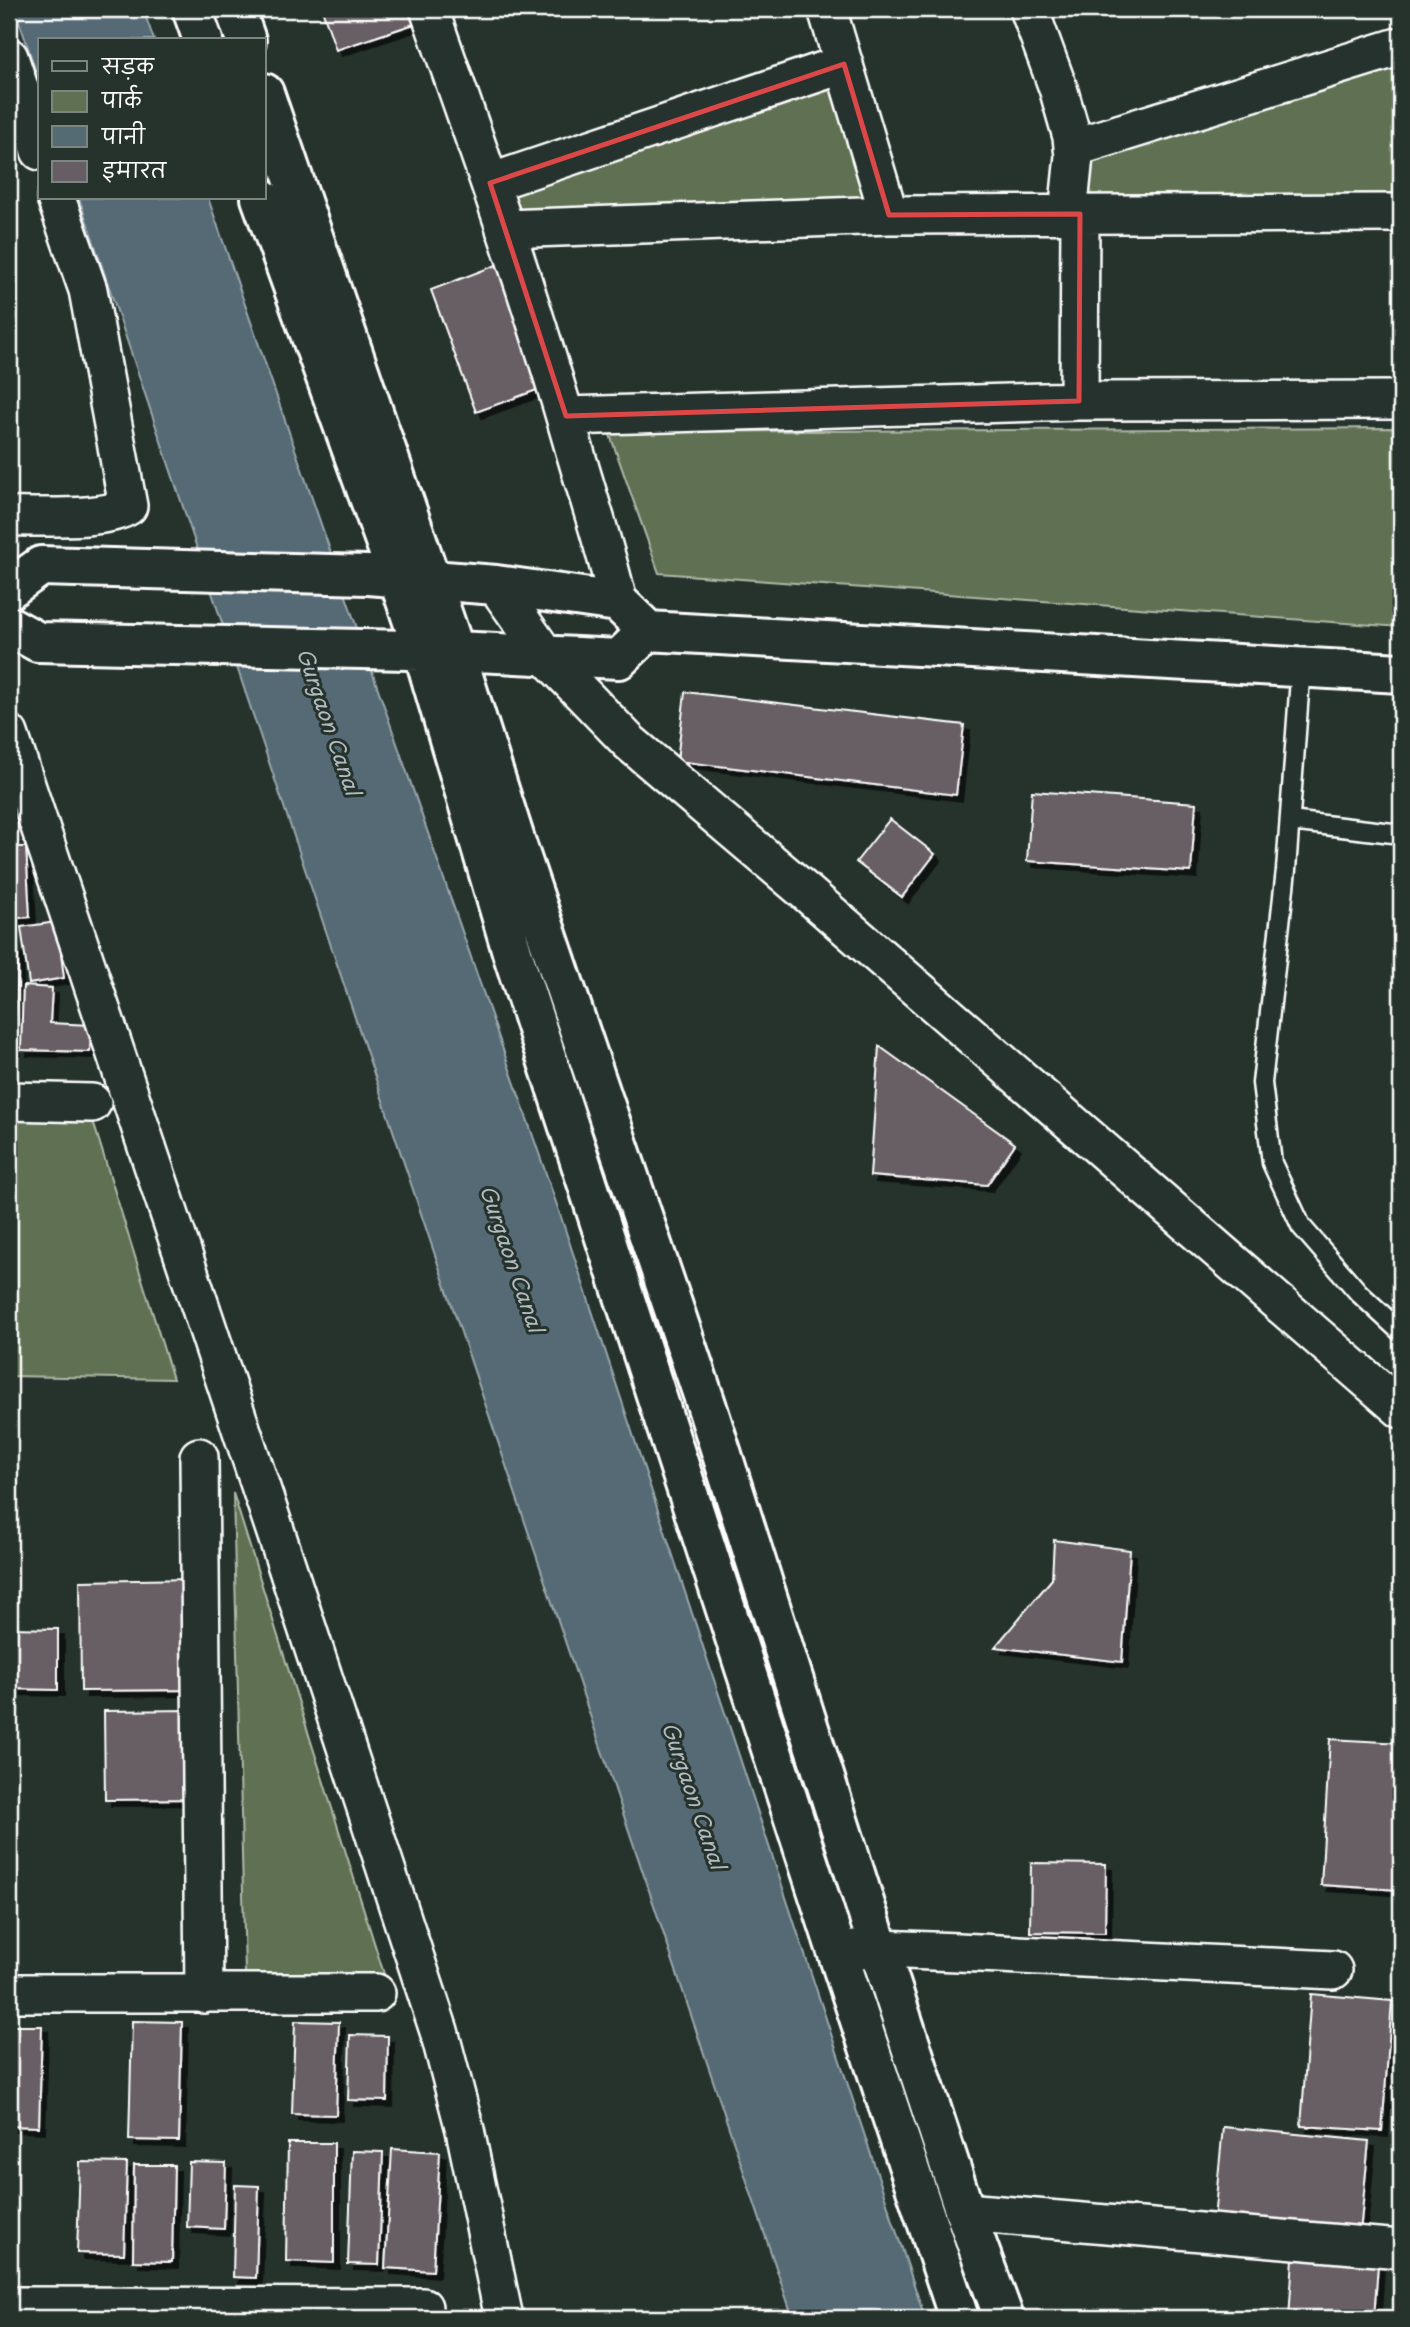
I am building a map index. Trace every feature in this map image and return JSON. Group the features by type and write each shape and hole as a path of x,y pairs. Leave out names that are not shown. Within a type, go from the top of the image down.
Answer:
{"main road":[{"path":"192,9 202,38"},
{"path":"235,9 245,38"},
{"path":"266,100 399,577"},
{"path":"262,200 399,577 439,651 516,843 706,1404 879,1949 965,2212 1004,2318"},
{"path":"9,589 41,566 399,577 496,585 618,602 648,631 1301,665 1401,673"},
{"path":"24,634 619,659 648,631"},
{"path":"439,651 513,955 959,2318"}],"street":[{"path":"429,9 566,416 609,562 618,602"},
{"path":"827,9 890,215"},
{"path":"1033,10 1058,88 1073,148 1079,401"},
{"path":"1073,148 1401,46"},
{"path":"9,57 38,145"},
{"path":"489,183 844,64"},
{"path":"9,517 89,516 121,511 128,506 88,290 57,200"},
{"path":"505,229 890,215 1401,213"},
{"path":"566,416 1079,401 1401,400"},
{"path":"496,585 546,656 629,742 807,893 1401,1409"},
{"path":"9,734 439,2031 465,2130 504,2318"},
{"path":"9,1101 92,1103"},
{"path":"199,1457 204,1994"},
{"path":"837,1951 879,1949 1334,1970"},
{"path":"9,1993 376,1993"},
{"path":"965,2212 1401,2249"},
{"path":"9,2306 423,2307"}],"lane":[{"path":"1301,665 1286,870 1262,1083 1272,1163 1301,1226 1359,1293 1401,1332"},
{"path":"1290,821 1401,834"}],"highlighted area":[{"path":"844,64 889,215 1080,214 1079,401 566,416 490,183"}],"green space":[{"path":"1401,48 1401,214 1077,215 1078,154"},
{"path":"844,64 889,215 505,229 490,183"},
{"path":"1401,428 1401,627 659,573 609,432"},
{"path":"9,1116 92,1118 173,1379 9,1376"},
{"path":"233,1493 384,1974 245,1973"}],"water":[{"path":"15,9 143,9 153,38 38,38 38,77"},
{"name":"Gurgaon Canal","path":"80,200 209,200 561,1217 925,2318 793,2318"}],"building":[{"path":"322,9 412,9 417,23 336,50"},
{"path":"499,264 545,387 476,412 431,290"},
{"path":"685,692 964,725 956,795 677,761"},
{"path":"1032,791 1196,803 1191,872 1027,861"},
{"path":"9,808 11,847 26,847 30,917 9,919"},
{"path":"890,819 935,854 902,897 856,862"},
{"path":"57,922 64,978 29,984 21,927"},
{"path":"9,949 18,949 15,1049 9,1049"},
{"path":"23,986 52,988 50,1023 91,1025 90,1052 21,1050"},
{"path":"879,1046 1015,1144 987,1185 870,1176"},
{"path":"1054,1540 1130,1550 1122,1662 995,1647 1052,1579"},
{"path":"193,1579 195,1690 81,1691 80,1581"},
{"path":"9,1628 58,1629 58,1690 9,1689"},
{"path":"191,1710 193,1799 105,1800 104,1711"},
{"path":"1330,1739 1401,1743 1399,1890 1321,1885"},
{"path":"1031,1863 1106,1864 1105,1933 1030,1932"},
{"path":"1311,1994 1392,2001 1382,2131 1301,2126"},
{"path":"132,2021 182,2022 179,2141 129,2140"},
{"path":"295,2021 339,2022 336,2115 292,2114"},
{"path":"9,2026 42,2026 39,2127 9,2126"},
{"path":"350,2035 388,2036 387,2101 348,2100"},
{"path":"1223,2127 1369,2141 1360,2233 1214,2219"},
{"path":"288,2143 334,2143 334,2263 286,2261"},
{"path":"392,2149 440,2152 433,2271 385,2268"},
{"path":"352,2151 383,2152 379,2265 348,2264"},
{"path":"80,2162 127,2163 124,2254 77,2253"},
{"path":"189,2162 226,2163 224,2229 187,2227"},
{"path":"134,2165 174,2165 172,2262 133,2261"},
{"path":"235,2185 259,2186 256,2278 233,2277"},
{"path":"1293,2258 1378,2264 1374,2318 1289,2318"}]}
